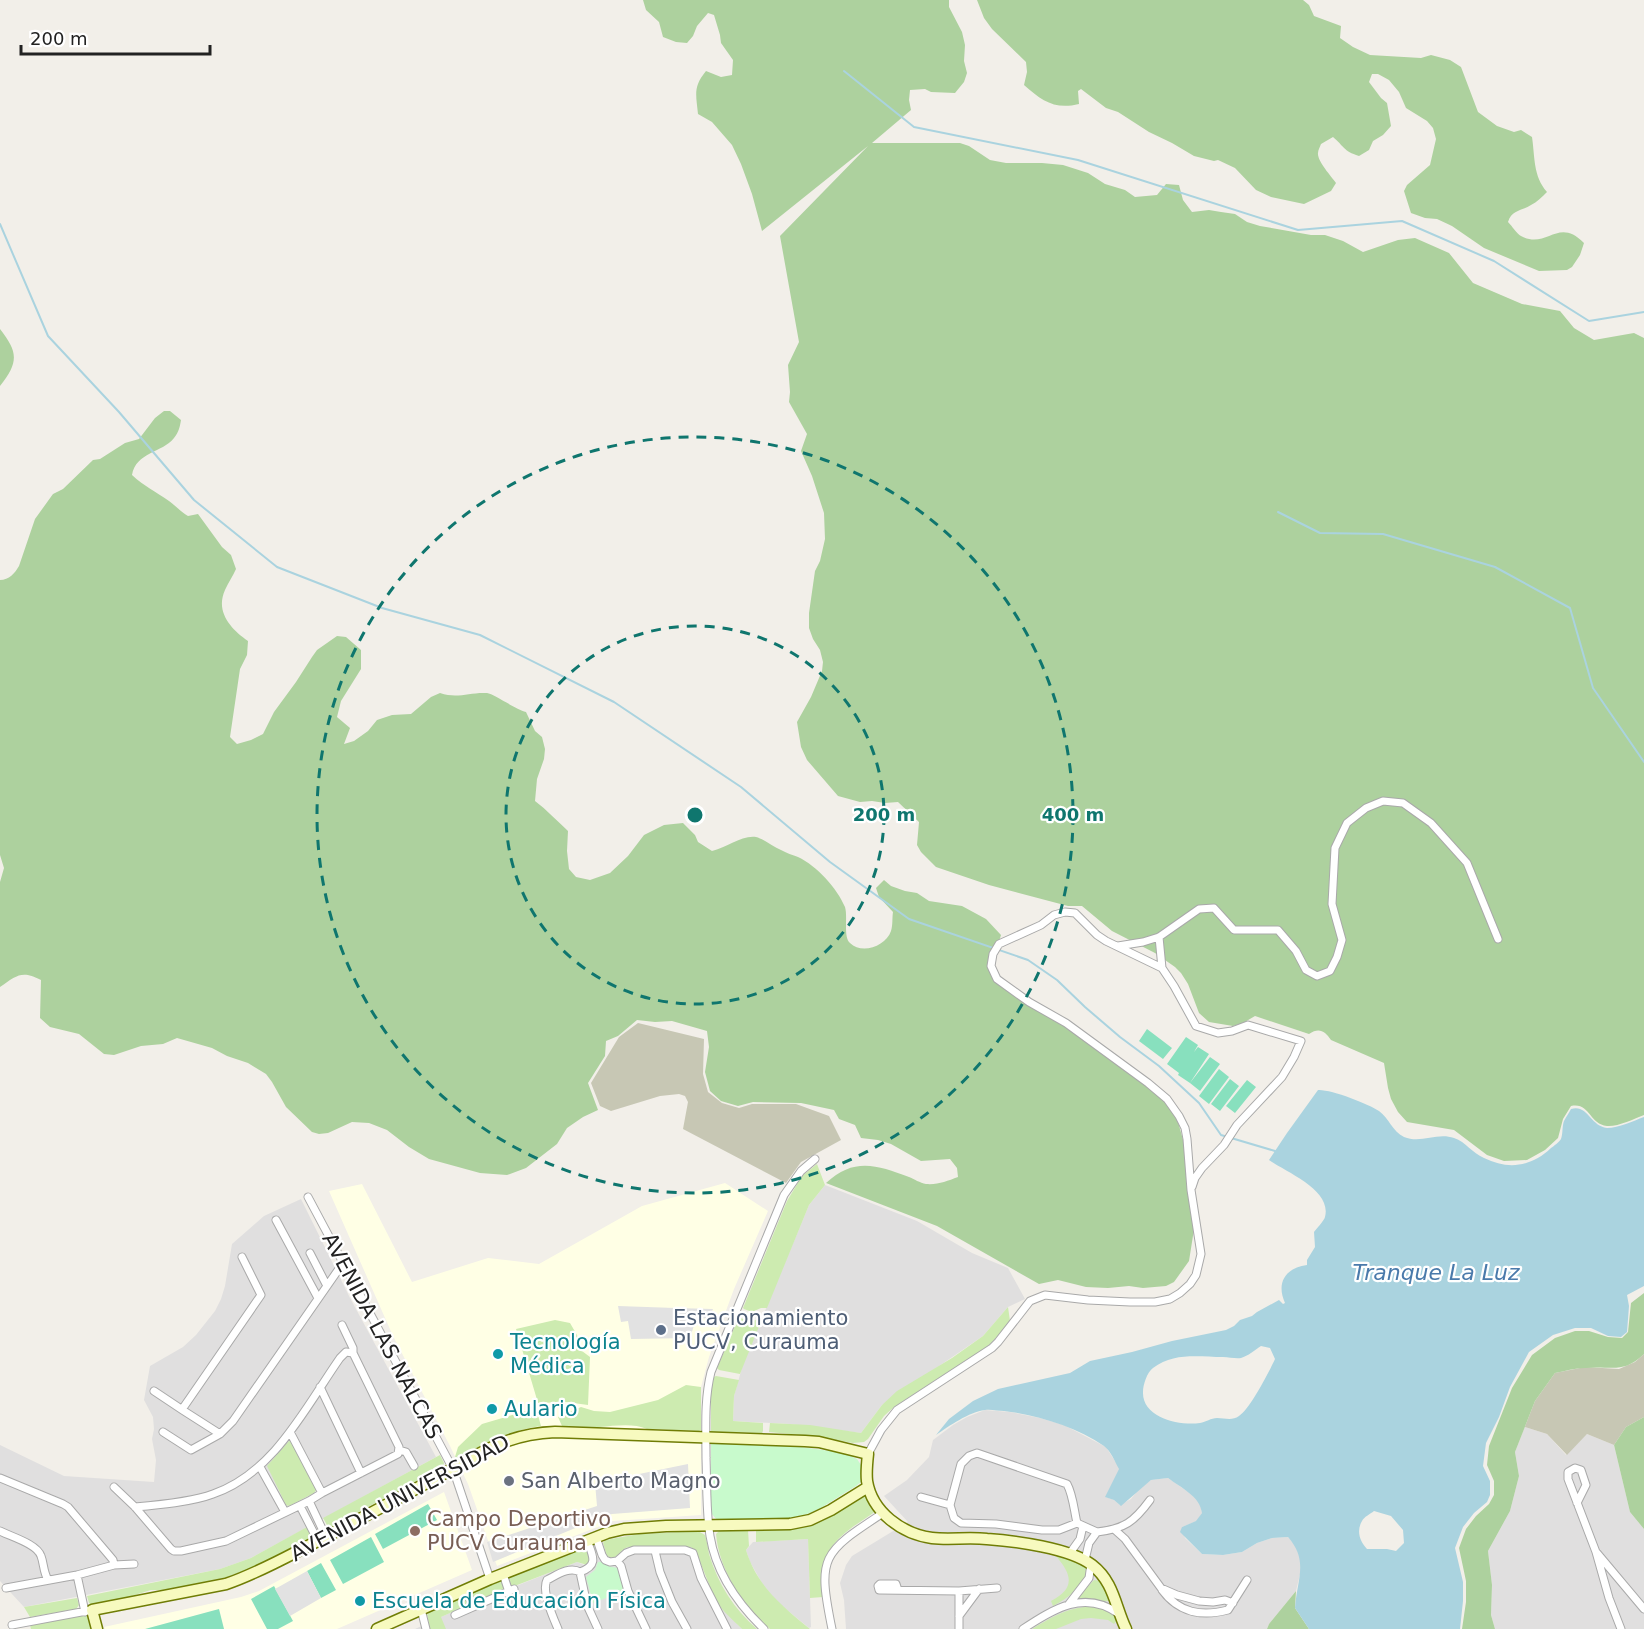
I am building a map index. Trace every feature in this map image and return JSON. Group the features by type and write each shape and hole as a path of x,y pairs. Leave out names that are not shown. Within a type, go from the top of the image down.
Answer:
{"street":[{"path":"1118,946 1159,937 1199,909 1214,908 1234,930 1278,930 1296,951 1306,970 1317,976 1330,971 1342,940 1332,904 1335,848 1347,823 1366,808 1383,801 1402,803 1431,823 1467,863 1498,939"},
{"path":"1126,1629 1106,1578 1088,1562 1070,1553 1015,1542 924,1537 902,1528 883,1513 868,1487 867,1468 868,1454 890,1417 897,1410 992,1348 1030,1301 1045,1295 1088,1300 1155,1302 1170,1299 1180,1293 1196,1275 1201,1254 1191,1190 1185,1128 1179,1116 1167,1099 1148,1083 1066,1023 1029,1002 997,979 991,966 993,954 999,944 1041,925 1054,915 1065,912 1075,913 1096,935 1162,968"},
{"path":"1159,937 1162,968 1196,1026 1218,1033 1248,1025 1301,1041 1282,1077 1237,1125 1224,1145 1202,1168 1191,1190"},
{"path":"764,1629 747,1612 727,1584 714,1552 709,1527 707,1389 711,1372 784,1195 801,1171 815,1160"},
{"name":"AVENIDA LAS NALCAS","path":"308,1197 453,1469 490,1579"},
{"path":"276,1220 318,1298"},
{"path":"310,1253 327,1286"},
{"path":"184,1411 184,1406 261,1295 242,1257"},
{"path":"164,1432 191,1450 219,1434 233,1421 343,1263"},
{"path":"114,1487 174,1551 226,1541 300,1506 398,1454 399,1447 352,1353 353,1348 342,1325"},
{"path":"135,1507 212,1495 240,1482 260,1467 290,1432 340,1358 346,1353 352,1353"},
{"path":"320,1387 361,1473"},
{"path":"154,1390 219,1434"},
{"path":"290,1432 322,1493"},
{"name":"AVENIDA UNIVERSIDAD","path":"12,1625 226,1584 257,1572 322,1539 494,1445 531,1434 555,1432 805,1440 868,1454"},
{"path":"852,1450 863,1447 875,1439"},
{"path":"399,1450 406,1452 414,1466"},
{"path":"852,1450 862,1459 867,1468"},
{"path":"1070,1553 1080,1539 1080,1524 1067,1484 977,1453 969,1456 961,1464 950,1506 954,1518 961,1523 996,1524 1042,1530 1059,1530 1080,1524 1097,1532 1115,1530 1140,1514 1150,1500"},
{"path":"260,1467 285,1512"},
{"path":"0,1478 68,1507 113,1560 114,1565"},
{"path":"380,1628 490,1579 591,1538 624,1529 666,1526 790,1524 810,1520 868,1487"},
{"path":"921,1497 950,1506"},
{"path":"309,1501 322,1539"},
{"path":"1577,1503 1621,1629"},
{"path":"300,1506 322,1539"},
{"path":"832,1629 824,1584 829,1557 848,1536 883,1513"},
{"path":"1115,1530 1125,1539 1170,1601 1184,1610 1205,1613 1228,1610 1247,1580"},
{"path":"0,1532 35,1547 41,1556 48,1580"},
{"path":"1069,1604 1089,1578 1089,1543 1097,1532"},
{"path":"591,1538 605,1560 610,1562 617,1561 626,1553 634,1550 686,1550 693,1553 701,1578 727,1629"},
{"path":"558,1629 545,1590 545,1582 570,1570 580,1572 589,1569 593,1563 591,1538"},
{"path":"655,1551 660,1572 672,1602 687,1629"},
{"path":"1596,1552 1644,1609"},
{"path":"617,1561 621,1566 628,1592 646,1629"},
{"path":"6,1588 77,1575 114,1565 134,1564"},
{"path":"580,1572 587,1605 598,1629"},
{"path":"455,1615 512,1591 503,1574"},
{"path":"77,1575 97,1629"},
{"path":"1089,1578 1106,1578"},
{"path":"898,1590 959,1591 997,1588"},
{"path":"1161,1588 1199,1601 1225,1600 1233,1603"},
{"path":"959,1616 979,1589"},
{"path":"466,1590 473,1607"},
{"path":"958,1629 959,1591"},
{"path":"1104,1605 1116,1600"},
{"path":"1024,1628 1069,1604 1104,1605 1120,1615"},
{"path":"421,1610 426,1629"}],"shaded area":[{"path":"638,1023 704,1039 703,1074 708,1092 722,1103 739,1108 752,1104 796,1104 829,1116 841,1140 801,1162 786,1183 683,1129 688,1102 685,1096 679,1094 660,1096 611,1111 600,1106 591,1083 619,1037"},
{"path":"725,1183 768,1211 734,1289 709,1357 701,1387 701,1515 613,1521 497,1566 468,1484 393,1336 329,1191 362,1184 412,1282 488,1258 539,1264 642,1206"},
{"path":"825,1185 917,1221 972,1253 1008,1268 1025,1299 1008,1307 983,1336 882,1405 861,1433 790,1424 733,1421 734,1396 743,1364 809,1205"},
{"path":"301,1199 350,1298 436,1457 251,1558 220,1569 24,1607 0,1581 0,1445 64,1476 154,1482 156,1460 152,1439 153,1417 144,1400 150,1366 183,1347 215,1311 225,1286 232,1244 264,1216"},
{"name":"Estacionamiento PUCV, Curauma","path":"618,1306 713,1309 709,1318 696,1319 690,1338 631,1339 628,1321 621,1322"},
{"path":"1644,1354 1644,1417 1626,1427 1614,1445 1587,1434 1567,1455 1547,1434 1525,1427 1515,1452 1535,1401 1555,1373 1585,1367 1619,1369 1635,1362"},
{"path":"985,1410 1010,1412 1064,1425 1106,1447 1120,1469 1106,1497 1120,1505 1131,1499 1151,1480 1168,1478 1194,1496 1201,1505 1202,1513 1197,1521 1182,1527 1185,1538 1202,1554 1223,1555 1242,1552 1257,1543 1272,1538 1288,1537 1296,1546 1302,1566 1296,1591 1267,1629 846,1629 840,1583 846,1565 852,1556 908,1522 884,1496 907,1480 929,1457 933,1440 953,1425"},
{"path":"1525,1427 1547,1434 1566,1455 1587,1434 1614,1445 1630,1512 1644,1529 1644,1629 1495,1629 1491,1615 1492,1585 1488,1551 1510,1511 1519,1476 1515,1452"},
{"path":"688,1464 690,1508 612,1514 493,1562 487,1542 597,1506 595,1483"},
{"name":"Campo Deportivo PUCV Curauma","path":"444,1492 472,1570 337,1629 105,1629 104,1627 259,1591"},
{"path":"808,1539 811,1627 809,1628 776,1601 762,1583 746,1550 753,1542"},
{"path":"688,1546 694,1548 717,1602 742,1629 415,1629 452,1612 454,1617 517,1590 516,1586 577,1562 584,1565 591,1559 606,1554 617,1556 623,1549 629,1547"},
{"path":"307,1571 321,1598 290,1616 275,1589"}],"green space":[{"path":"643,0 949,0 949,7 962,32 965,45 964,61 967,73 964,82 955,93 931,92 925,89 910,90 911,110 872,143 960,143 969,146 990,160 1006,163 1063,165 1088,173 1105,184 1125,190 1135,197 1157,195 1166,184 1179,185 1183,200 1192,212 1209,210 1235,214 1247,222 1260,226 1311,235 1325,235 1343,241 1363,252 1398,240 1415,238 1449,253 1473,283 1522,304 1560,311 1574,328 1594,340 1634,333 1644,338 1644,1115 1607,1126 1596,1121 1582,1107 1571,1106 1563,1119 1558,1138 1545,1150 1527,1160 1504,1161 1487,1155 1454,1130 1407,1122 1391,1099 1384,1063 1331,1040 1322,1031 1309,1034 1255,1016 1233,1026 1209,1022 1199,1013 1188,984 1175,967 1155,953 1112,931 1082,906 1068,906 989,885 936,867 917,845 919,822 898,802 860,802 838,796 807,760 801,747 797,722 822,671 823,662 820,650 809,628 809,613 815,571 825,539 824,513 801,451 807,434 789,402 788,365 799,342 780,236 868,146 762,231 752,194 732,145 712,122 698,114 697,86 706,71 721,77 732,75 733,60 721,43 714,15 708,13 687,43 676,42 663,37 659,22 646,10"},
{"path":"977,0 1303,0 1309,5 1314,16 1341,26 1340,38 1370,55 1421,58 1431,55 1450,60 1461,67 1478,112 1497,126 1514,132 1521,130 1532,137 1537,173 1547,192 1533,204 1515,212 1508,222 1519,235 1530,239 1567,232 1584,243 1580,255 1572,267 1567,270 1539,271 1484,248 1452,226 1437,219 1411,213 1404,191 1407,185 1430,165 1436,139 1433,128 1427,121 1406,108 1399,92 1389,80 1378,74 1372,74 1369,82 1387,103 1391,126 1373,141 1369,150 1359,156 1347,150 1333,137 1321,144 1318,156 1336,183 1331,191 1304,204 1271,197 1256,190 1235,168 1218,160 1194,156 1118,112 1106,108 1081,89 1078,91 1079,104 1063,106 1043,100 1024,85 1027,72 1026,62 992,29 984,18"},
{"path":"0,329 10,344 14,357 11,370 0,386"},
{"path":"164,411 170,411 181,420 177,434 169,443 144,457 134,467 132,475 188,516 198,514 222,547 231,555 236,569 222,598 223,613 236,631 248,641 247,655 240,669 230,737 237,744 263,734 274,712 317,650 337,636 346,637 361,650 361,669 341,701 337,717 350,728 344,744 354,741 368,731 377,720 392,715 411,714 431,697 440,693 458,695 487,693 526,712 535,731 542,737 545,749 537,779 535,801 568,831 569,869 576,877 590,880 610,873 628,856 644,835 664,825 683,823 695,835 698,842 712,851 745,838 756,837 812,866 826,878 845,907 848,940 855,947 867,948 879,945 891,931 893,912 879,897 876,888 884,880 891,886 917,893 929,901 962,906 986,919 1001,935 994,958 995,975 1145,1082 1175,1111 1185,1147 1195,1223 1189,1261 1174,1282 1166,1286 1143,1288 1086,1287 1058,1280 1039,1284 937,1226 826,1183 846,1169 866,1166 886,1169 926,1184 958,1177 957,1168 950,1159 921,1161 891,1144 861,1138 855,1125 839,1119 834,1110 801,1103 753,1102 738,1106 721,1101 710,1091 705,1072 709,1047 707,1031 672,1021 637,1020 618,1036 606,1041 605,1056 588,1083 598,1110 567,1128 557,1144 526,1168 507,1175 480,1173 429,1159 387,1130 369,1123 352,1122 328,1133 312,1132 286,1107 266,1074 248,1063 212,1048 177,1038 163,1044 141,1046 114,1055 104,1054 79,1034 50,1027 40,1018 41,980 29,975 20,975 0,987 0,882 4,868 0,855 0,580 14,574 19,566 35,519 53,494 63,489 93,460 100,459 125,443 139,439 155,418"},
{"path":"1147,1029 1172,1048 1163,1059 1139,1041"},
{"path":"1186,1037 1198,1045 1194,1052 1198,1047 1209,1054 1190,1083 1167,1064"},
{"path":"1210,1057 1220,1064 1200,1091 1190,1083"},
{"path":"1219,1069 1229,1077 1209,1104 1199,1096"},
{"path":"1230,1079 1239,1086 1220,1111 1211,1104"},
{"path":"1247,1080 1256,1087 1235,1113 1226,1106"},
{"path":"817,1164 825,1185 809,1205 767,1308 752,1312 744,1309 787,1201 802,1176"},
{"path":"1644,1293 1644,1354 1623,1367 1581,1368 1555,1373 1535,1401 1515,1452 1519,1476 1510,1511 1488,1551 1492,1585 1491,1615 1495,1629 1462,1629 1466,1581 1459,1548 1466,1529 1489,1504 1494,1495 1494,1481 1487,1465 1489,1446 1512,1388 1532,1355 1555,1338 1575,1331 1589,1331 1608,1337 1622,1338 1628,1332 1631,1303"},
{"path":"1008,1307 1010,1321 988,1346 894,1407 864,1442 853,1443 769,1432 770,1423 810,1425 861,1433 882,1405 897,1391 952,1358 983,1336"},
{"path":"740,1318 750,1321 762,1319 740,1374 719,1370 717,1368"},
{"path":"555,1320 570,1323 582,1351 590,1357 588,1405 566,1402 538,1403 516,1329"},
{"path":"716,1376 739,1380 734,1396 733,1421 763,1423 762,1433 711,1432 711,1390"},
{"path":"686,1385 701,1387 701,1430 699,1431 647,1429 630,1425 591,1428 562,1426 558,1417 581,1407 610,1412 658,1400"},
{"path":"536,1408 541,1426 508,1434 459,1458 455,1457 458,1447 482,1424"},
{"path":"1644,1417 1644,1529 1630,1512 1614,1445 1626,1427"},
{"path":"289,1441 293,1442 317,1489 314,1493 289,1506 286,1505 267,1466"},
{"path":"714,1441 801,1447 845,1453 857,1459 861,1465 861,1482 819,1509 807,1514 790,1518 717,1520 711,1513 711,1443"},
{"path":"440,1455 444,1463 443,1467 330,1527 327,1525 323,1518"},
{"path":"866,1492 876,1511 851,1528 830,1549 823,1568 823,1597 810,1598 808,1539 756,1542 756,1530 816,1523"},
{"path":"428,1504 437,1520 383,1549 375,1534"},
{"path":"307,1527 311,1535 310,1539 257,1566 224,1578 163,1590 151,1590 91,1605 89,1603 87,1596 220,1569 251,1558"},
{"path":"720,1530 748,1530 749,1546 746,1550 757,1574 780,1603 810,1629 770,1629 760,1620 742,1598 727,1574 718,1547 716,1534"},
{"path":"698,1531 705,1535 709,1554 722,1586 741,1613 757,1629 742,1629 721,1608 691,1547 629,1547 612,1558 607,1556 603,1543 605,1540 639,1534"},
{"path":"371,1537 384,1562 343,1584 330,1560"},
{"path":"583,1548 591,1559 587,1565 577,1562 512,1587 508,1577"},
{"path":"1055,1555 1067,1556 1089,1568 1075,1591 1053,1606 1051,1601 1065,1591 1069,1580 1065,1568"},
{"path":"598,1562 617,1568 624,1591 593,1603 586,1577 595,1570"},
{"path":"321,1563 336,1590 321,1598 307,1571"},
{"path":"1094,1580 1101,1581 1110,1598 1108,1601 1078,1600 1078,1597"},
{"path":"501,1581 505,1590 474,1600 473,1592"},
{"path":"274,1586 293,1621 278,1629 267,1629 251,1599"},
{"path":"1296,1591 1295,1608 1309,1629 1267,1629 1269,1624"},
{"path":"465,1596 468,1605 441,1617 446,1629 430,1629 427,1615 429,1611"},
{"path":"77,1598 79,1605 76,1609 30,1617 24,1607"},
{"path":"1095,1606 1115,1615 1118,1619 1114,1624 1108,1620 1091,1618 1081,1619 1056,1629 1032,1629 1069,1610"},
{"path":"219,1609 224,1629 145,1629"},
{"path":"89,1615 94,1629 31,1629 30,1625"}],"water":[{"name":"Tranque La Luz","path":"1318,1090 1324,1090 1374,1108 1404,1137 1410,1139 1441,1136 1454,1138 1493,1162 1519,1165 1535,1159 1558,1143 1562,1137 1564,1121 1571,1109 1577,1108 1585,1112 1601,1126 1607,1128 1621,1126 1644,1117 1644,1286 1627,1295 1629,1306 1627,1332 1621,1337 1608,1336 1591,1328 1575,1328 1553,1335 1529,1352 1510,1387 1486,1443 1483,1466 1490,1481 1490,1495 1487,1502 1463,1527 1455,1548 1463,1582 1460,1629 1309,1629 1295,1608 1300,1562 1288,1537 1272,1538 1257,1543 1242,1552 1223,1555 1202,1554 1180,1532 1182,1527 1196,1521 1202,1513 1194,1497 1168,1478 1151,1480 1121,1506 1105,1497 1119,1469 1111,1454 1093,1439 1056,1423 1030,1415 987,1410 966,1416 936,1435 949,1419 973,1401 998,1389 1070,1373 1090,1361 1226,1330 1240,1320 1252,1316 1279,1300 1285,1303 1282,1296 1284,1278 1293,1269 1307,1265 1307,1260 1315,1247 1314,1232 1325,1217 1322,1199 1315,1191 1307,1183 1269,1160","holes":["1261,1346 1270,1348 1275,1359 1254,1398 1236,1418 1215,1418 1192,1424 1183,1423 1155,1414 1144,1401 1143,1389 1147,1376 1161,1363 1187,1356 1241,1358","1374,1511 1391,1516 1403,1530 1404,1543 1396,1551 1367,1549 1362,1543 1360,1525 1364,1518"]}],"waterway":[{"path":"844,71 914,127 1078,160 1298,230 1402,221 1494,261 1589,321 1644,312"},
{"path":"0,224 48,336 119,412 194,500 277,567 382,608 480,635 614,702 741,787 830,862 909,919 1028,960 1057,980 1120,1037 1159,1066 1199,1103 1221,1135 1275,1151"},
{"path":"1278,512 1320,533 1383,534 1495,567 1570,608 1593,688 1644,762"}],"place":[{"name":"Estacionamiento PUCV, Curauma","path":"661,1330"},
{"name":"Tecnología Médica","path":"498,1354"},
{"name":"Aulario","path":"492,1409"},
{"name":"San Alberto Magno","path":"509,1481"},
{"name":"Campo Deportivo PUCV Curauma","path":"415,1531"},
{"name":"Escuela de Educación Física","path":"360,1601"}]}
